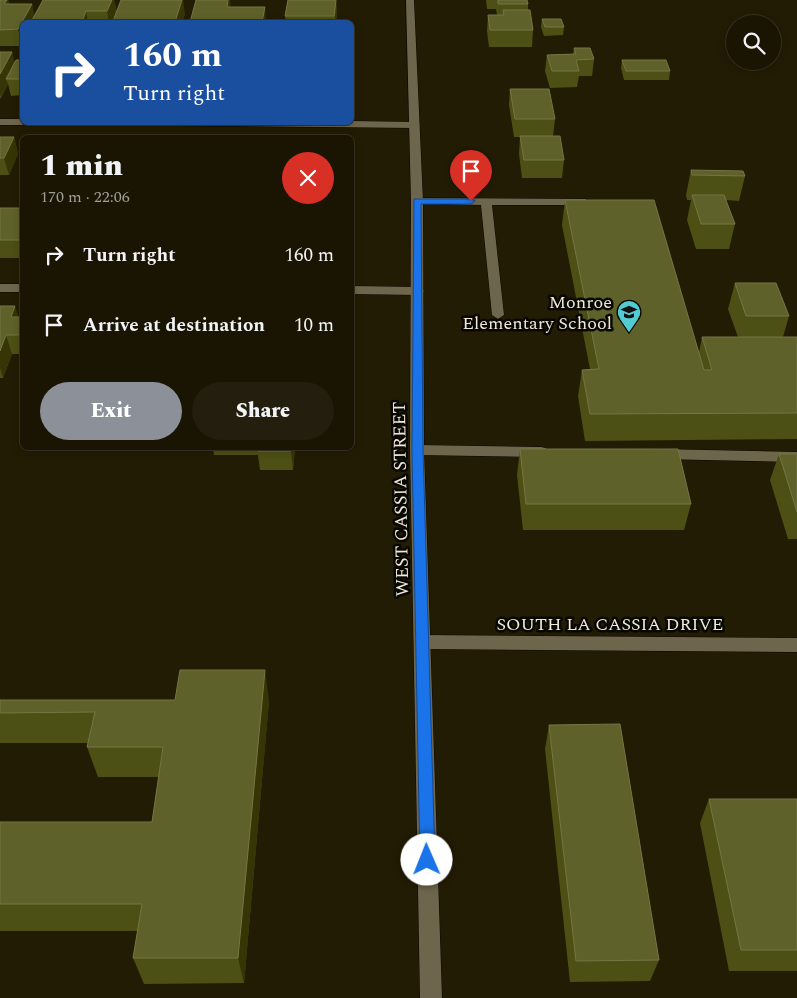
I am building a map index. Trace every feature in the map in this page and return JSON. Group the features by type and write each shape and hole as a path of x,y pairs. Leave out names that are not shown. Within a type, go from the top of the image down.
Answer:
{"street":[{"name":"WEST CASSIA STREET","path":"410,0 417,201 417,450 431,998"},
{"path":"0,122 20,122"},
{"path":"354,124 415,124"},
{"path":"417,201 592,202"},
{"path":"486,201 498,315"},
{"path":"0,288 20,288"},
{"path":"354,290 418,290"},
{"path":"417,450 558,453"},
{"path":"644,454 797,456"},
{"name":"SOUTH LA CASSIA DRIVE","path":"422,642 797,645"}],"building":[{"path":"0,0 7,0 4,4 32,4 23,20 20,20 18,29 0,30"},
{"path":"43,0 112,0 107,11 86,11 83,20 32,20"},
{"path":"121,0 182,0 176,20 113,20"},
{"path":"196,0 228,0 227,7 265,7 262,20 191,20"},
{"path":"288,0 336,0 334,16 285,16"},
{"path":"498,0 527,0 528,4 498,4"},
{"path":"503,10 530,10 533,30 490,30 488,15 504,15"},
{"path":"542,19 561,19 564,27 545,27"},
{"path":"574,48 590,48 594,59 576,60 579,71 552,71 547,55 576,54"},
{"path":"0,52 12,52 0,74"},
{"path":"16,60 20,60 20,79 6,79"},
{"path":"622,60 666,60 670,71 626,71"},
{"path":"510,89 549,89 555,119 515,119"},
{"path":"520,136 560,136 564,160 524,160"},
{"path":"0,137 14,137 4,158 0,158"},
{"path":"691,170 743,171 745,176 692,175"},
{"path":"692,195 724,195 735,224 701,224"},
{"path":"565,200 654,200 704,370 712,370 702,337 797,337 797,413 590,414 582,370 599,369"},
{"path":"0,208 20,208 20,240 0,240"},
{"path":"735,283 776,283 789,316 746,316"},
{"path":"0,306 15,306 11,317 20,317 20,335 6,335 0,351"},
{"path":"520,449 678,449 691,504 526,504"},
{"path":"258,450 291,450 291,451"},
{"path":"779,454 797,454 797,512"},
{"path":"180,670 265,670 238,958 133,958 142,904 0,904 0,822 152,822 163,747 87,747 95,712 0,713 0,700 175,700"},
{"path":"620,724 659,960 576,961 549,725"},
{"path":"709,799 797,799 797,950 741,950"}],"place":[{"name":"Monroe Elementary School","path":"629,333"}],"route":[{"path":"427,860 417,450 417,201 471,201"}]}
